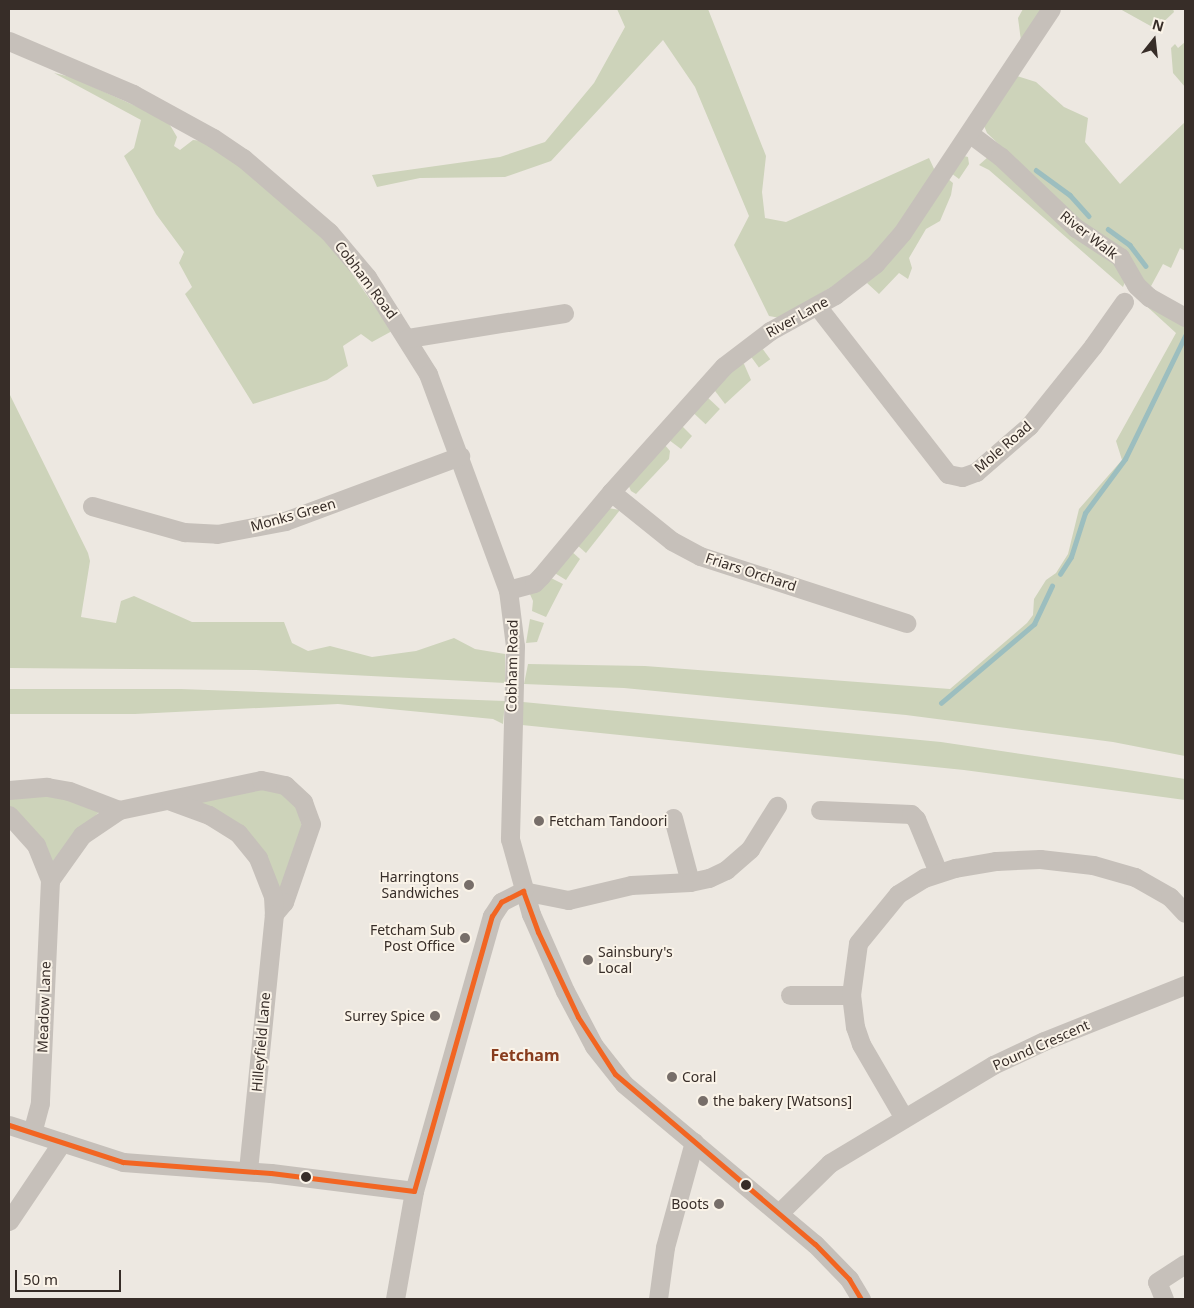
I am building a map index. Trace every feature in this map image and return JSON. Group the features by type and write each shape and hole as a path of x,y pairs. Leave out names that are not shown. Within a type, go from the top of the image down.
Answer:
{"street":[{"name":"River Lane","path":"508,590 534,583 541,576 611,492 724,366 770,331 817,306 875,264 902,233 1051,9"},
{"name":"Cobham Road","path":"9,41 141,98 179,118 243,158 329,232 367,277 408,338 428,374 460,456 508,590 515,646 509,822 524,891 545,949 594,1046 624,1084 780,1212 840,1268 860,1299"},
{"name":"River Walk","path":"968,133 1000,156 1076,228 1120,257 1136,285 1149,297 1185,317"},
{"name":"Mole Road","path":"817,306 948,474 962,477 976,472 1029,426 1093,346 1124,302"},
{"path":"408,338 564,313"},
{"name":"Monks Green","path":"92,506 184,532 217,534 285,521 460,456"},
{"name":"Friars Orchard","path":"611,492 672,541 700,556 906,623"},
{"name":"Hilleyfield Lane","path":"118,810 171,801 261,780 273,780 295,792 308,814 309,836 284,902 274,914"},
{"path":"9,790 47,787 69,791 118,810"},
{"name":"Hilleyfield Lane","path":"171,801 210,815 238,833 258,858 267,876 274,914 248,1171"},
{"path":"395,1299 414,1191 492,916 501,902 524,891 568,900 631,885 690,882 709,878 738,861 759,837 777,806"},
{"path":"50,880 82,835 118,810"},
{"path":"820,810 911,814 916,819 938,872"},
{"name":"Meadow Lane","path":"9,815 36,845 50,880 40,1102 32,1132"},
{"path":"672,818 690,882"},
{"path":"904,1118 861,1044 855,1027 851,994 854,960 867,929 898,894 938,872 1017,859 1092,865 1153,886 1185,913"},
{"name":"Pound Crescent","path":"780,1212 820,1171 904,1118 1021,1051 1185,985"},
{"path":"790,994 851,994"},
{"path":"9,1125 129,1163 248,1171 414,1191"},
{"path":"9,1221 62,1142"},
{"path":"658,1299 665,1247 694,1142"},
{"path":"1164,1299 1157,1282 1185,1264"}],"green space":[{"path":"617,9 708,9 766,156 762,192 765,218 786,222 929,158 935,171 896,232 861,269 780,318 769,316 734,245 749,216 695,87 663,40 551,161 505,177 420,178 377,187 372,175 500,157 545,142 594,83 625,27"},
{"path":"1023,9 1043,9 1021,41 1018,18"},
{"path":"1120,9 1173,9 1174,12 1156,29"},
{"path":"1185,42 1185,87 1173,73 1171,48 1175,44 1178,48"},
{"path":"54,73 71,77 167,120 177,137 174,146 180,150 193,140 204,141 244,169 334,248 392,331 372,342 361,334 343,346 348,366 327,380 253,404 185,294 192,287 179,263 184,252 156,214 124,156 134,148 141,120"},
{"path":"1017,76 1036,82 1064,107 1088,118 1085,142 1120,184 1185,122 1185,251 1180,248 1171,268 1163,264 1150,288 987,133 982,121"},
{"path":"956,154 968,157 969,164 959,179 951,173 947,178 953,183 951,195 940,221 926,229 909,258 912,268 908,279 899,273 879,294 867,283 886,261"},
{"path":"988,157 1110,256 1125,282 1123,287 989,170 979,165"},
{"path":"1142,302 1185,322 1185,756 1113,742 906,715 624,688 524,684 528,664 645,666 950,689 1027,623 1033,615 1034,599 1046,580 1056,573 1068,554 1079,509 1122,460 1116,441 1176,333"},
{"path":"762,348 770,359 759,368 751,356"},
{"path":"736,362 744,364 751,380 725,404 712,387"},
{"path":"9,393 88,553 90,561 81,617 116,623 121,601 134,596 192,622 284,622 292,643 308,651 330,646 372,657 416,651 454,638 475,649 505,654 505,683 256,670 9,668"},
{"path":"706,396 720,409 706,424 692,411"},
{"path":"678,422 692,436 681,449 665,437"},
{"path":"664,444 670,451 669,459 636,494 631,491 628,484"},
{"path":"608,508 620,510 586,553 576,544"},
{"path":"570,550 580,559 566,580 553,572"},
{"path":"549,577 563,584 546,617 532,611 533,601 529,592"},
{"path":"530,619 544,623 537,642 526,643"},
{"path":"9,689 181,689 505,701 503,724 493,719 338,704 135,714 9,714"},
{"path":"523,702 941,742 1185,779 1185,800 964,770 522,725"},
{"path":"273,784 296,803 303,831 280,889 194,798"},
{"path":"48,792 100,811 52,862 9,810 9,796"}],"waterway":[{"path":"1036,170 1070,195 1089,216"},
{"path":"1108,229 1130,245 1146,266"},
{"path":"1060,574 1071,557 1085,513 1125,459 1185,336"},
{"path":"941,703 1034,624 1052,586"}],"transit line":[{"path":"523,891 538,932 578,1017 615,1074 815,1244 849,1279 861,1299"},
{"path":"414,1191 492,916 501,902 523,891"},
{"path":"9,1125 123,1162 271,1173 414,1191"}],"place":[{"name":"Fetcham Tandoori","path":"539,821"},
{"name":"Harringtons Sandwiches","path":"469,885"},
{"name":"Fetcham Sub Post Office","path":"465,938"},
{"name":"Sainsbury's Local","path":"588,960"},
{"name":"Surrey Spice","path":"435,1016"},
{"name":"Coral","path":"672,1077"},
{"name":"the bakery [Watsons]","path":"703,1101"},
{"name":"Boots","path":"719,1204"}],"district":[{"name":"Fetcham","path":"525,1055"}]}
